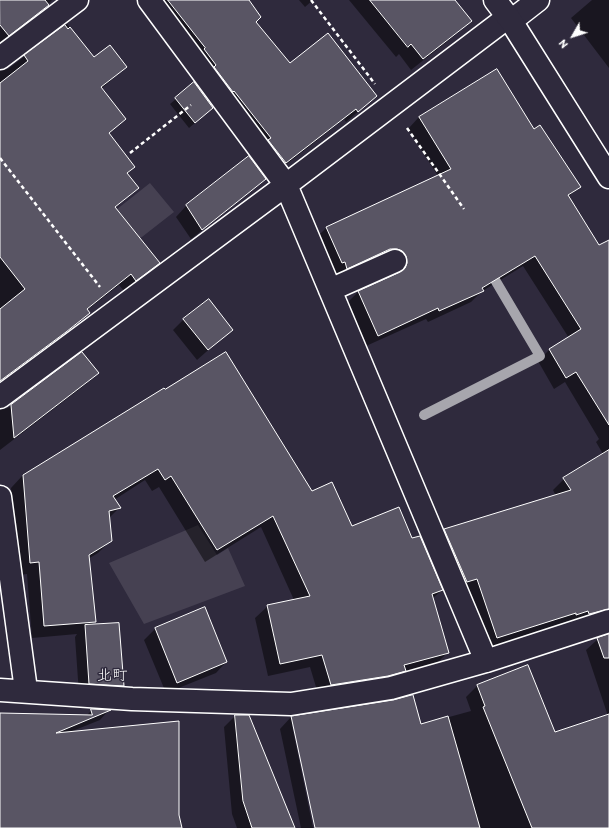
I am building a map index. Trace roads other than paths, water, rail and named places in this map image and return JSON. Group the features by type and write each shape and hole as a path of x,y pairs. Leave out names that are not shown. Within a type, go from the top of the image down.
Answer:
{"street":[{"path":"0,58 77,0"},
{"path":"149,0 286,185 486,661"},
{"path":"495,0 509,19 609,177"},
{"path":"0,397 509,19 538,0"},
{"path":"330,290 395,261"},
{"path":"0,497 26,690"},
{"path":"0,690 26,690 132,699 291,704 391,688 486,661 609,621"}],"waterway":[{"path":"424,415 540,356 488,268"}],"district":[{"name":"北町","path":"112,676"}]}
